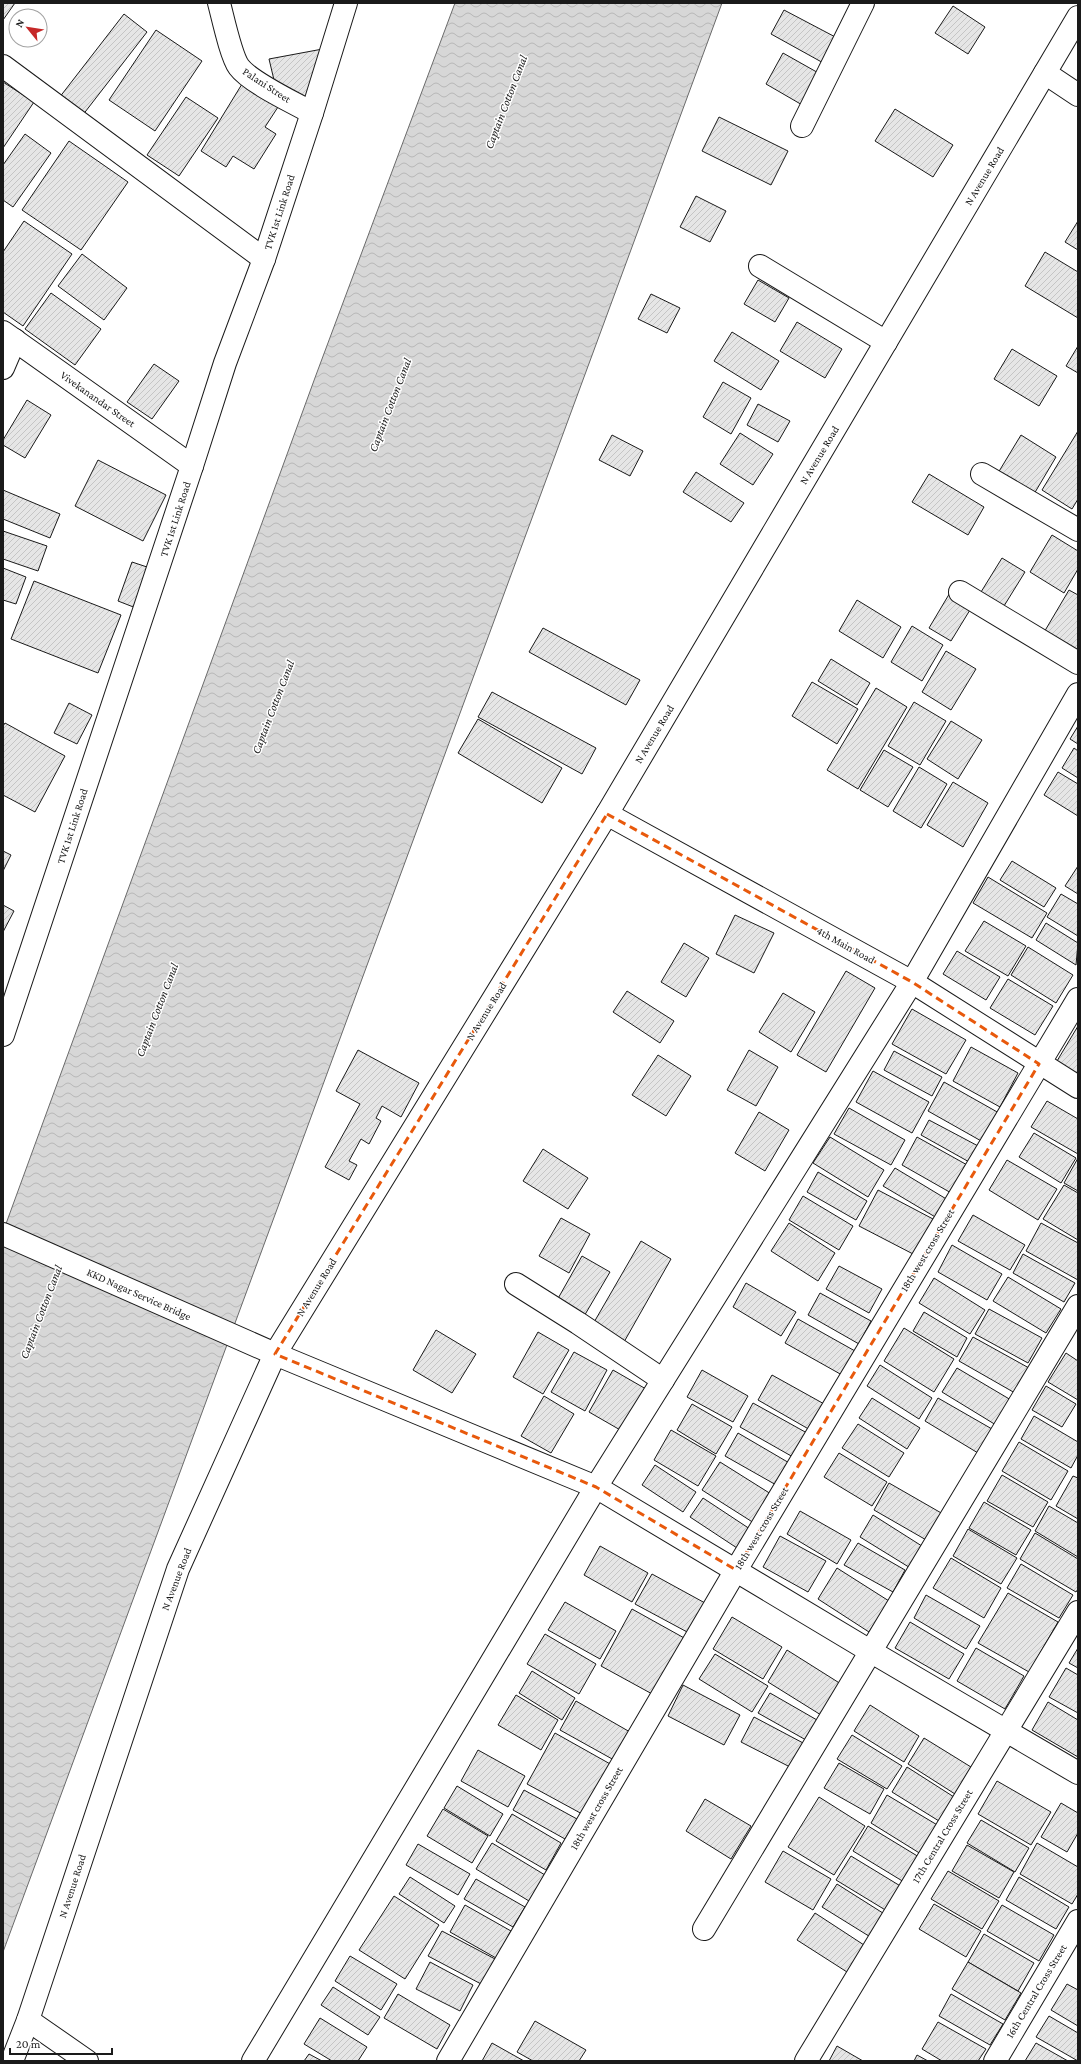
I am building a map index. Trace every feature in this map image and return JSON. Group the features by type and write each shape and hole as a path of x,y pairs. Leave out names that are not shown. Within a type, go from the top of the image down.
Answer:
{"street":[{"name":"Palani Street","path":"219,3 229,42 239,67 256,81 312,113"},
{"name":"TVK 1st Link Road","path":"3,1035 192,466 224,363 264,259 346,3"},
{"path":"802,126 863,3"},
{"name":"N Avenue Road","path":"12,2061 28,2020 178,1569 275,1354 607,814 1078,17"},
{"path":"3,66 264,259"},
{"path":"1045,73 1078,96"},
{"path":"760,266 886,342"},
{"path":"3,368 9,336"},
{"name":"Vivekanandar Street","path":"9,336 192,466"},
{"path":"982,474 1078,530"},
{"path":"960,592 1078,663"},
{"path":"253,2061 596,1487 912,982 1078,694"},
{"name":"4th Main Road","path":"607,814 912,982 1039,1064 1078,1087"},
{"name":"18th west cross Street","path":"448,2061 736,1570 1078,999"},
{"name":"KKD Nagar Service Bridge","path":"3,1234 275,1354 596,1487 870,1651 1078,1773"},
{"path":"516,1284 578,1323 663,1380"},
{"path":"704,1929 1078,1306"},
{"name":"17th Central Cross Street","path":"806,2061 1078,1612"},
{"name":"16th Central Cross Street","path":"995,2061 1078,1921"},
{"path":"28,2020 87,2061"}],"highlighted area":[{"path":"607,814 912,982 1039,1064 736,1570 596,1487 275,1354"}],"water":[{"name":"Captain Cotton Canal","path":"455,3 722,3 3,1952 3,1232 316,375"}],"building":[{"path":"3,3 15,3 11,8 8,8 8,13 3,20"},
{"path":"953,6 985,27 968,54 935,33"},
{"path":"784,10 841,40 827,65 771,34"},
{"path":"124,14 147,32 82,116 59,98"},
{"path":"156,30 202,61 155,131 109,100"},
{"path":"328,48 309,99 274,80 269,59"},
{"path":"783,53 822,75 804,106 766,84"},
{"path":"3,82 34,102 3,148"},
{"path":"242,84 278,107 265,127 276,134 254,169 233,156 226,167 201,151"},
{"path":"186,97 218,118 179,176 147,155"},
{"path":"895,109 953,145 933,177 875,141"},
{"path":"719,117 788,151 771,185 702,151"},
{"path":"25,134 51,153 13,207 3,200 3,165"},
{"path":"69,141 128,182 81,250 22,210"},
{"path":"696,196 726,211 710,242 680,227"},
{"path":"24,221 72,254 23,326 3,312 3,252"},
{"path":"1078,221 1078,250 1065,242"},
{"path":"1045,252 1078,272 1078,318 1025,286"},
{"path":"82,254 127,288 104,320 58,286"},
{"path":"758,280 789,298 775,322 744,304"},
{"path":"51,293 101,329 75,365 25,329"},
{"path":"651,294 680,308 667,333 638,319"},
{"path":"797,322 842,349 825,378 780,351"},
{"path":"732,332 779,361 761,390 714,361"},
{"path":"1078,346 1078,373 1066,366"},
{"path":"1012,349 1057,376 1039,406 994,379"},
{"path":"154,364 179,381 152,419 127,402"},
{"path":"723,382 751,398 731,434 703,417"},
{"path":"27,400 51,415 25,458 3,445 3,440"},
{"path":"758,404 790,421 778,442 747,425"},
{"path":"1078,431 1078,499 1072,509 1042,490"},
{"path":"740,433 773,454 753,485 720,464"},
{"path":"612,435 643,451 630,476 599,460"},
{"path":"1021,435 1056,457 1034,494 998,473"},
{"path":"98,460 166,495 143,541 75,506"},
{"path":"696,472 744,503 731,522 683,492"},
{"path":"929,474 984,507 968,535 912,502"},
{"path":"3,490 60,514 50,538 3,519"},
{"path":"3,531 47,546 38,571 3,559"},
{"path":"1052,535 1078,551 1078,569 1064,593 1030,572"},
{"path":"1002,558 1025,572 1004,606 981,592"},
{"path":"132,562 150,568 136,608 118,601"},
{"path":"3,568 26,577 16,604 3,600"},
{"path":"34,581 121,615 98,673 11,639"},
{"path":"1069,590 1078,595 1078,654 1043,634"},
{"path":"951,591 973,605 951,641 929,628"},
{"path":"857,600 901,627 883,658 839,631"},
{"path":"912,626 943,645 922,681 891,662"},
{"path":"543,628 640,680 626,705 529,652"},
{"path":"946,651 976,669 951,710 922,692"},
{"path":"831,659 870,683 857,705 818,681"},
{"path":"812,682 858,709 837,744 792,716"},
{"path":"876,688 907,707 858,789 827,770"},
{"path":"492,692 596,748 582,774 478,717"},
{"path":"914,702 946,721 920,765 888,746"},
{"path":"69,703 92,715 77,744 54,733"},
{"path":"478,719 562,768 542,803 458,753"},
{"path":"951,721 982,740 958,779 927,759"},
{"path":"5,723 65,756 35,812 3,795 3,726"},
{"path":"1078,726 1078,744 1070,739"},
{"path":"1074,748 1078,751 1078,778 1062,768"},
{"path":"884,750 913,767 888,807 860,790"},
{"path":"919,767 947,784 921,828 893,811"},
{"path":"1058,772 1078,784 1078,816 1044,795"},
{"path":"953,782 988,803 963,847 927,825"},
{"path":"3,851 11,855 3,871"},
{"path":"1012,861 1056,888 1044,907 1000,880"},
{"path":"1078,866 1078,894 1065,886"},
{"path":"988,877 1047,913 1032,938 973,903"},
{"path":"1061,894 1078,904 1078,936 1047,917"},
{"path":"3,905 14,911 3,932"},
{"path":"735,915 774,933 754,973 716,954"},
{"path":"984,921 1026,946 1008,976 965,951"},
{"path":"1046,923 1078,943 1076,965 1036,940"},
{"path":"684,943 709,958 686,997 661,982"},
{"path":"1028,947 1073,975 1056,1003 1011,975"},
{"path":"957,951 1000,977 986,1000 943,974"},
{"path":"846,971 875,988 826,1072 797,1055"},
{"path":"1008,979 1053,1006 1035,1035 990,1008"},
{"path":"627,991 674,1021 660,1043 613,1012"},
{"path":"783,993 815,1012 791,1052 759,1032"},
{"path":"912,1009 966,1040 946,1074 892,1044"},
{"path":"1078,1026 1078,1074 1057,1061"},
{"path":"971,1047 1018,1073 1000,1107 953,1081"},
{"path":"358,1050 419,1083 401,1117 382,1106 376,1118 381,1121 369,1144 361,1139 349,1161 357,1165 349,1180 325,1167 360,1104 336,1091"},
{"path":"749,1050 778,1067 756,1106 727,1090"},
{"path":"894,1051 942,1077 932,1096 884,1070"},
{"path":"658,1055 691,1076 666,1116 632,1095"},
{"path":"873,1071 929,1102 912,1133 856,1102"},
{"path":"944,1082 999,1113 983,1142 928,1111"},
{"path":"1047,1101 1078,1119 1078,1154 1031,1127"},
{"path":"849,1108 905,1140 891,1165 834,1134"},
{"path":"759,1112 789,1130 765,1171 735,1153"},
{"path":"929,1120 980,1147 971,1163 921,1135"},
{"path":"1034,1133 1076,1158 1061,1183 1019,1157"},
{"path":"830,1137 884,1170 868,1197 813,1163"},
{"path":"917,1137 969,1166 953,1194 902,1165"},
{"path":"543,1149 588,1178 568,1209 523,1181"},
{"path":"1078,1158 1078,1191 1064,1183"},
{"path":"1007,1160 1057,1189 1038,1220 989,1190"},
{"path":"895,1168 948,1200 937,1218 883,1186"},
{"path":"818,1172 867,1201 856,1220 807,1192"},
{"path":"1064,1185 1078,1193 1078,1240 1043,1219"},
{"path":"878,1190 933,1219 915,1255 859,1226"},
{"path":"803,1196 853,1226 839,1250 789,1220"},
{"path":"973,1215 1025,1245 1010,1270 958,1241"},
{"path":"561,1218 590,1234 569,1273 539,1256"},
{"path":"789,1223 835,1253 818,1281 771,1251"},
{"path":"1041,1223 1078,1243 1078,1280 1026,1251"},
{"path":"641,1241 671,1259 624,1342 593,1324"},
{"path":"952,1245 1002,1274 987,1300 938,1272"},
{"path":"1023,1254 1075,1283 1064,1302 1013,1273"},
{"path":"582,1256 610,1272 583,1318 556,1302"},
{"path":"839,1266 882,1289 869,1313 826,1289"},
{"path":"1008,1277 1061,1309 1046,1333 993,1301"},
{"path":"934,1278 985,1310 970,1334 919,1303"},
{"path":"746,1283 796,1312 781,1336 733,1307"},
{"path":"820,1293 871,1321 859,1344 808,1315"},
{"path":"989,1309 1042,1338 1028,1363 975,1334"},
{"path":"924,1312 967,1338 957,1357 913,1331"},
{"path":"798,1319 855,1351 842,1375 785,1343"},
{"path":"904,1328 954,1359 934,1392 884,1361"},
{"path":"436,1330 476,1354 452,1393 413,1370"},
{"path":"538,1332 569,1350 543,1394 513,1377"},
{"path":"973,1337 1029,1368 1015,1393 959,1361"},
{"path":"574,1352 607,1370 585,1411 551,1392"},
{"path":"1066,1353 1078,1361 1078,1400 1048,1382"},
{"path":"880,1365 932,1398 919,1419 867,1386"},
{"path":"957,1368 1011,1400 996,1425 942,1392"},
{"path":"613,1370 646,1389 622,1431 589,1412"},
{"path":"702,1370 748,1396 733,1422 687,1397"},
{"path":"772,1375 826,1405 812,1431 758,1400"},
{"path":"1046,1386 1076,1404 1062,1427 1032,1410"},
{"path":"544,1396 574,1414 551,1453 521,1436"},
{"path":"872,1398 920,1428 907,1449 859,1418"},
{"path":"938,1398 992,1429 978,1453 925,1421"},
{"path":"753,1403 807,1433 793,1457 740,1427"},
{"path":"692,1404 732,1427 716,1454 677,1430"},
{"path":"1034,1416 1078,1442 1078,1455 1071,1468 1021,1439"},
{"path":"858,1424 904,1453 889,1477 842,1448"},
{"path":"671,1430 716,1456 698,1486 654,1460"},
{"path":"738,1433 791,1464 778,1486 725,1456"},
{"path":"1019,1442 1068,1471 1051,1500 1002,1471"},
{"path":"839,1453 887,1482 872,1506 824,1477"},
{"path":"720,1462 771,1494 754,1523 702,1490"},
{"path":"655,1465 696,1492 683,1512 642,1485"},
{"path":"1002,1475 1048,1502 1033,1527 987,1501"},
{"path":"1073,1476 1078,1478 1078,1519 1056,1506"},
{"path":"889,1483 943,1514 928,1541 874,1510"},
{"path":"703,1498 750,1529 737,1548 690,1517"},
{"path":"984,1502 1031,1530 1016,1555 969,1528"},
{"path":"1049,1506 1078,1523 1078,1557 1035,1531"},
{"path":"800,1511 851,1540 837,1564 787,1534"},
{"path":"873,1515 925,1548 912,1569 860,1537"},
{"path":"968,1529 1017,1558 1001,1584 953,1556"},
{"path":"1035,1533 1078,1559 1078,1589 1076,1592 1020,1559"},
{"path":"780,1536 826,1561 808,1592 763,1567"},
{"path":"858,1543 905,1570 893,1592 844,1565"},
{"path":"600,1546 648,1573 632,1602 584,1575"},
{"path":"951,1558 1001,1588 984,1618 933,1588"},
{"path":"1021,1564 1073,1595 1059,1618 1007,1588"},
{"path":"837,1568 889,1601 869,1632 818,1599"},
{"path":"652,1574 705,1603 689,1633 635,1604"},
{"path":"1008,1593 1058,1622 1029,1672 978,1643"},
{"path":"926,1595 980,1626 966,1649 914,1618"},
{"path":"565,1602 616,1631 600,1659 548,1630"},
{"path":"632,1609 686,1639 654,1695 601,1666"},
{"path":"732,1617 782,1647 763,1679 713,1649"},
{"path":"910,1622 964,1654 949,1679 895,1648"},
{"path":"545,1634 596,1664 579,1694 527,1664"},
{"path":"976,1648 1024,1676 1005,1709 957,1681"},
{"path":"1078,1648 1078,1668 1069,1663"},
{"path":"787,1650 841,1684 821,1715 768,1682"},
{"path":"715,1654 768,1686 752,1712 699,1679"},
{"path":"1066,1668 1078,1675 1078,1713 1049,1697"},
{"path":"532,1671 575,1698 562,1720 519,1693"},
{"path":"683,1685 740,1715 724,1745 668,1716"},
{"path":"770,1693 817,1720 806,1740 758,1713"},
{"path":"516,1695 558,1720 541,1750 498,1725"},
{"path":"576,1701 630,1732 614,1760 560,1730"},
{"path":"1048,1702 1078,1720 1078,1757 1032,1730"},
{"path":"870,1705 919,1736 904,1762 854,1731"},
{"path":"754,1717 805,1744 792,1768 741,1742"},
{"path":"555,1733 612,1765 584,1815 527,1784"},
{"path":"852,1735 902,1766 887,1789 837,1759"},
{"path":"924,1738 971,1767 955,1794 908,1764"},
{"path":"478,1750 525,1776 508,1807 461,1781"},
{"path":"839,1763 884,1789 870,1814 824,1788"},
{"path":"907,1767 954,1797 939,1821 892,1792"},
{"path":"997,1781 1051,1812 1031,1845 978,1814"},
{"path":"457,1786 503,1814 490,1836 444,1808"},
{"path":"524,1790 577,1819 565,1839 513,1810"},
{"path":"887,1795 939,1826 921,1854 871,1823"},
{"path":"819,1797 865,1826 834,1875 788,1847"},
{"path":"705,1799 751,1826 731,1859 686,1831"},
{"path":"1061,1803 1078,1813 1078,1833 1067,1852 1041,1837"},
{"path":"443,1809 488,1836 472,1863 427,1836"},
{"path":"512,1814 561,1843 546,1870 496,1841"},
{"path":"981,1820 1029,1848 1015,1872 967,1843"},
{"path":"868,1826 919,1857 904,1882 853,1851"},
{"path":"492,1843 545,1875 529,1901 476,1869"},
{"path":"1037,1843 1078,1867 1078,1894 1072,1904 1020,1874"},
{"path":"418,1844 470,1874 458,1895 406,1865"},
{"path":"967,1845 1014,1872 999,1898 952,1871"},
{"path":"783,1851 831,1879 813,1910 765,1882"},
{"path":"851,1856 902,1887 887,1911 836,1880"},
{"path":"948,1871 999,1901 982,1929 931,1899"},
{"path":"410,1877 455,1906 444,1923 399,1894"},
{"path":"1019,1877 1069,1907 1056,1929 1006,1900"},
{"path":"476,1879 525,1907 513,1927 464,1899"},
{"path":"837,1884 886,1915 872,1938 822,1907"},
{"path":"394,1896 439,1925 405,1979 359,1950"},
{"path":"934,1904 981,1931 966,1957 919,1929"},
{"path":"465,1905 511,1931 496,1958 450,1932"},
{"path":"1002,1905 1054,1935 1039,1961 987,1931"},
{"path":"815,1913 864,1945 847,1972 797,1940"},
{"path":"442,1931 497,1960 483,1985 428,1956"},
{"path":"984,1934 1034,1963 1018,1991 968,1962"},
{"path":"350,1956 397,1984 381,2010 335,1981"},
{"path":"430,1962 473,1985 460,2011 416,1989"},
{"path":"968,1962 1021,1993 1005,2020 952,1989"},
{"path":"1067,1984 1078,1990 1078,2026 1051,2010"},
{"path":"333,1987 380,2017 368,2035 321,2005"},
{"path":"398,1994 450,2025 437,2049 384,2018"},
{"path":"951,1994 1003,2024 990,2045 939,2016"},
{"path":"1049,2016 1078,2033 1078,2061 1036,2037"},
{"path":"320,2018 367,2047 358,2061 332,2061 304,2044"},
{"path":"535,2021 586,2050 579,2061 533,2061 517,2052"},
{"path":"938,2022 986,2049 978,2061 942,2061 922,2049"},
{"path":"492,2043 524,2061 482,2061"},
{"path":"1036,2043 1068,2061 1025,2061"},
{"path":"837,2046 863,2061 829,2061"},
{"path":"309,2054 322,2061 304,2061"},
{"path":"917,2055 928,2061 914,2061"}]}
